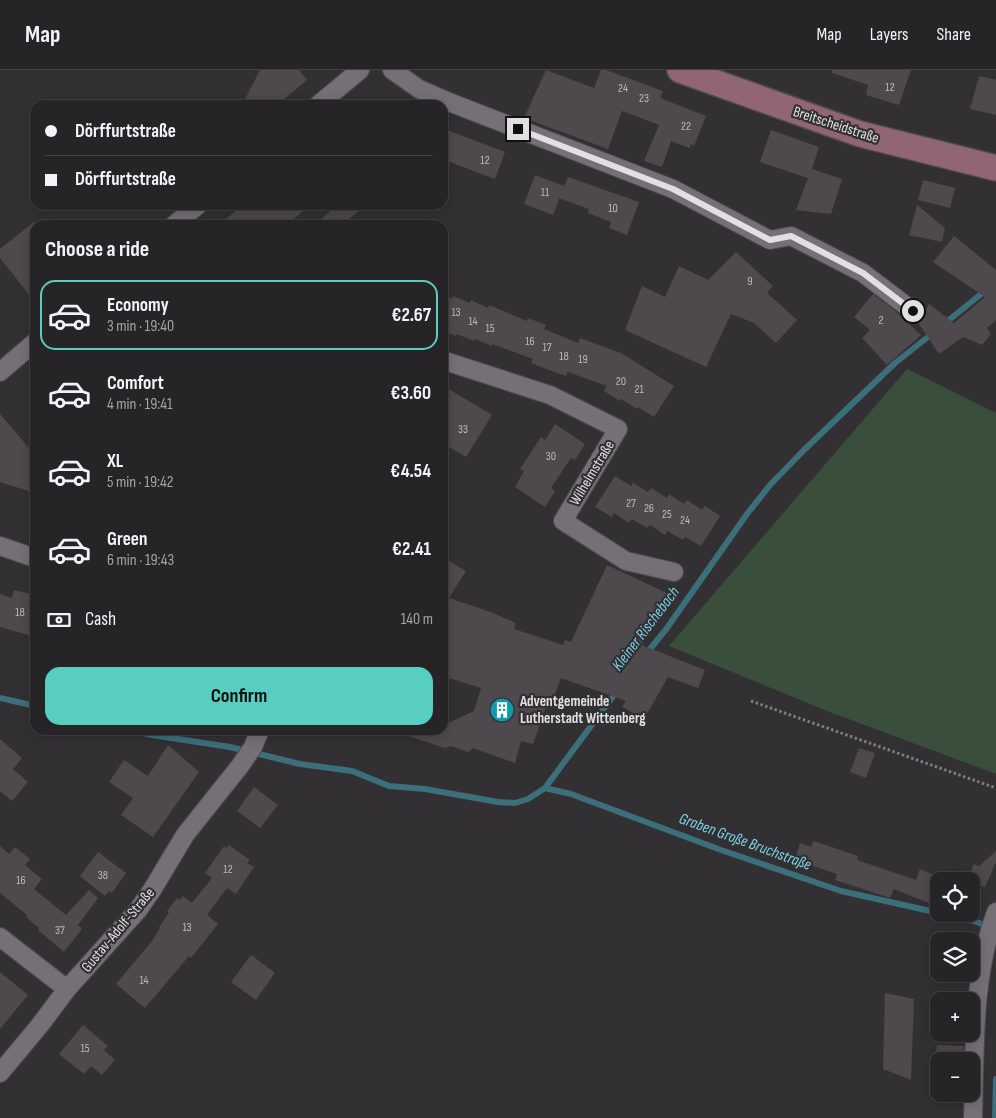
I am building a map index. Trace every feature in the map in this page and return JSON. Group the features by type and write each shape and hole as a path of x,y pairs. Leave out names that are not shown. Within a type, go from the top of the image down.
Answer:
{"street":[{"path":"324,100 360,70"},
{"path":"392,70 419,90 445,100"},
{"name":"Breitscheidstraße","path":"680,70 860,134 996,168"},
{"path":"448,101 673,189 770,240 791,236 863,273 913,311"},
{"path":"180,220 192,210"},
{"path":"0,372 30,346"},
{"name":"Wilhelmstraße","path":"448,362 550,395 618,429 563,521 626,561 674,572"},
{"path":"0,546 30,556"},
{"name":"Gustav-Adolf-Straße","path":"0,1073 40,1025 66,989 138,910 185,835 240,766 258,735"},
{"path":"973,1118 978,997 981,971 993,921"},
{"path":"0,937 66,989"}],"path":[{"path":"751,700 996,788"}],"green space":[{"path":"907,369 996,413 996,774 827,711 669,646"}],"building":[{"path":"260,70 299,70 307,80 283,100 245,100"},
{"path":"546,70 594,88 601,70 606,70 663,91 660,98 706,116 694,146 691,144 690,148 671,141 662,167 644,161 659,125 622,111 608,149 524,118"},
{"path":"832,70 911,70 899,105 866,95 868,85 832,73"},
{"path":"979,76 996,80 996,115 970,109"},
{"path":"448,130 505,152 495,179 448,161"},
{"path":"771,130 819,147 812,169 842,179 831,214 796,210 808,178 760,162"},
{"path":"535,175 564,186 553,215 524,204"},
{"path":"568,177 639,202 627,235 609,228 611,222 588,213 589,209 559,198"},
{"path":"923,180 955,188 950,208 918,200"},
{"path":"917,205 945,228 942,242 909,235"},
{"path":"237,210 305,210 292,220 225,220"},
{"path":"332,210 360,210 348,220 320,220"},
{"path":"30,225 30,296 0,258 0,249"},
{"path":"954,236 996,270 996,320 987,328 991,334 982,345 963,337 939,354 917,321 922,317 929,304 954,323 985,297 933,262"},
{"path":"736,252 773,286 767,293 797,320 776,343 754,323 731,314 706,367 625,330 642,286 665,297 679,266 708,280"},
{"path":"873,294 892,308 921,335 887,365 862,338 870,330 854,317"},
{"path":"453,296 470,303 471,300 488,308 489,305 527,321 528,318 546,325 544,329 578,343 580,338 621,353 674,386 654,417 604,391 607,386 568,372 566,376 549,370 531,363 533,359 493,344 492,346 475,339 474,341 457,334 456,336 448,333 448,297 452,299"},
{"path":"448,389 492,415 466,457 448,446"},
{"path":"0,414 30,449 30,491 0,482"},
{"path":"555,424 585,444 575,460 571,458 551,488 555,491 545,507 515,487 524,471 520,469 541,437 545,440"},
{"path":"615,476 631,486 633,483 648,492 651,488 667,498 669,494 684,504 687,500 702,510 705,506 720,516 701,546 685,537 683,540 667,531 665,535 650,525 647,528 632,519 629,523 614,513 612,517 595,507"},
{"path":"449,561 466,571 449,598 516,623 514,629 563,645 565,640 571,642 607,565 669,594 642,645 705,670 698,688 668,677 644,719 622,707 626,701 561,678 552,702 548,701 533,744 521,741 515,763 473,748 468,752 451,746 445,748 406,735 448,735 448,722 474,711 481,688 448,678"},
{"path":"14,590 30,594 30,636 0,627 0,594 12,598"},
{"path":"0,739 22,758 13,769 28,782 12,801 0,791"},
{"path":"168,745 199,772 153,837 121,815 133,798 109,782 124,760 148,776"},
{"path":"859,748 875,753 866,778 850,772"},
{"path":"254,787 278,805 260,828 237,811"},
{"path":"814,841 858,856 857,860 916,880 920,869 930,873 930,903 894,889 890,898 835,880 837,874 795,860 800,843 811,847"},
{"path":"229,845 250,860 247,863 254,867 236,894 227,888 207,915 218,924 191,958 189,956 145,1008 116,984 152,941 169,913 167,911 177,898 180,900 183,896 192,903 212,878 205,873 224,846 226,848"},
{"path":"0,846 9,854 15,847 30,859 25,865 42,879 34,889 66,915 89,890 98,898 78,925 82,929 64,952 38,930 39,928 26,917 27,915 0,893"},
{"path":"996,851 996,862 985,887 980,885 980,872 970,872 974,864 979,866"},
{"path":"98,852 126,873 112,893 109,891 105,896 80,876"},
{"path":"251,955 274,972 256,1000 231,982"},
{"path":"0,972 28,995 0,1029"},
{"path":"885,993 914,999 911,1080 883,1069"},
{"path":"83,1025 108,1046 104,1050 115,1060 102,1075 91,1066 84,1074 59,1054"},
{"path":"937,1045 964,1046 964,1052 936,1052"}],"waterway":[{"name":"Kleiner Rischebach","path":"944,324 996,282"},
{"name":"Kleiner Rischebach","path":"646,654 667,628 747,514 770,485 895,363 933,333"},
{"name":"Kleiner Rischebach","path":"152,735 230,747 300,764 352,771 389,786 425,789 498,802 515,803 528,799 545,788 617,691"},
{"name":"Kleiner Rischebach","path":"0,698 30,705"},
{"name":"Graben Große Bruchstraße","path":"545,788 571,794 721,850 841,891 930,911"},
{"name":"Graben Große Bruchstraße","path":"976,922 990,927"},
{"name":"Graben Große Bruchstraße","path":"995,1118 996,1079"}],"place":[{"name":"Adventgemeinde Lutherstadt Wittenberg","path":"502,710"}],"route":[{"path":"518,129 673,189 770,240 791,236 863,273 913,311"}]}
